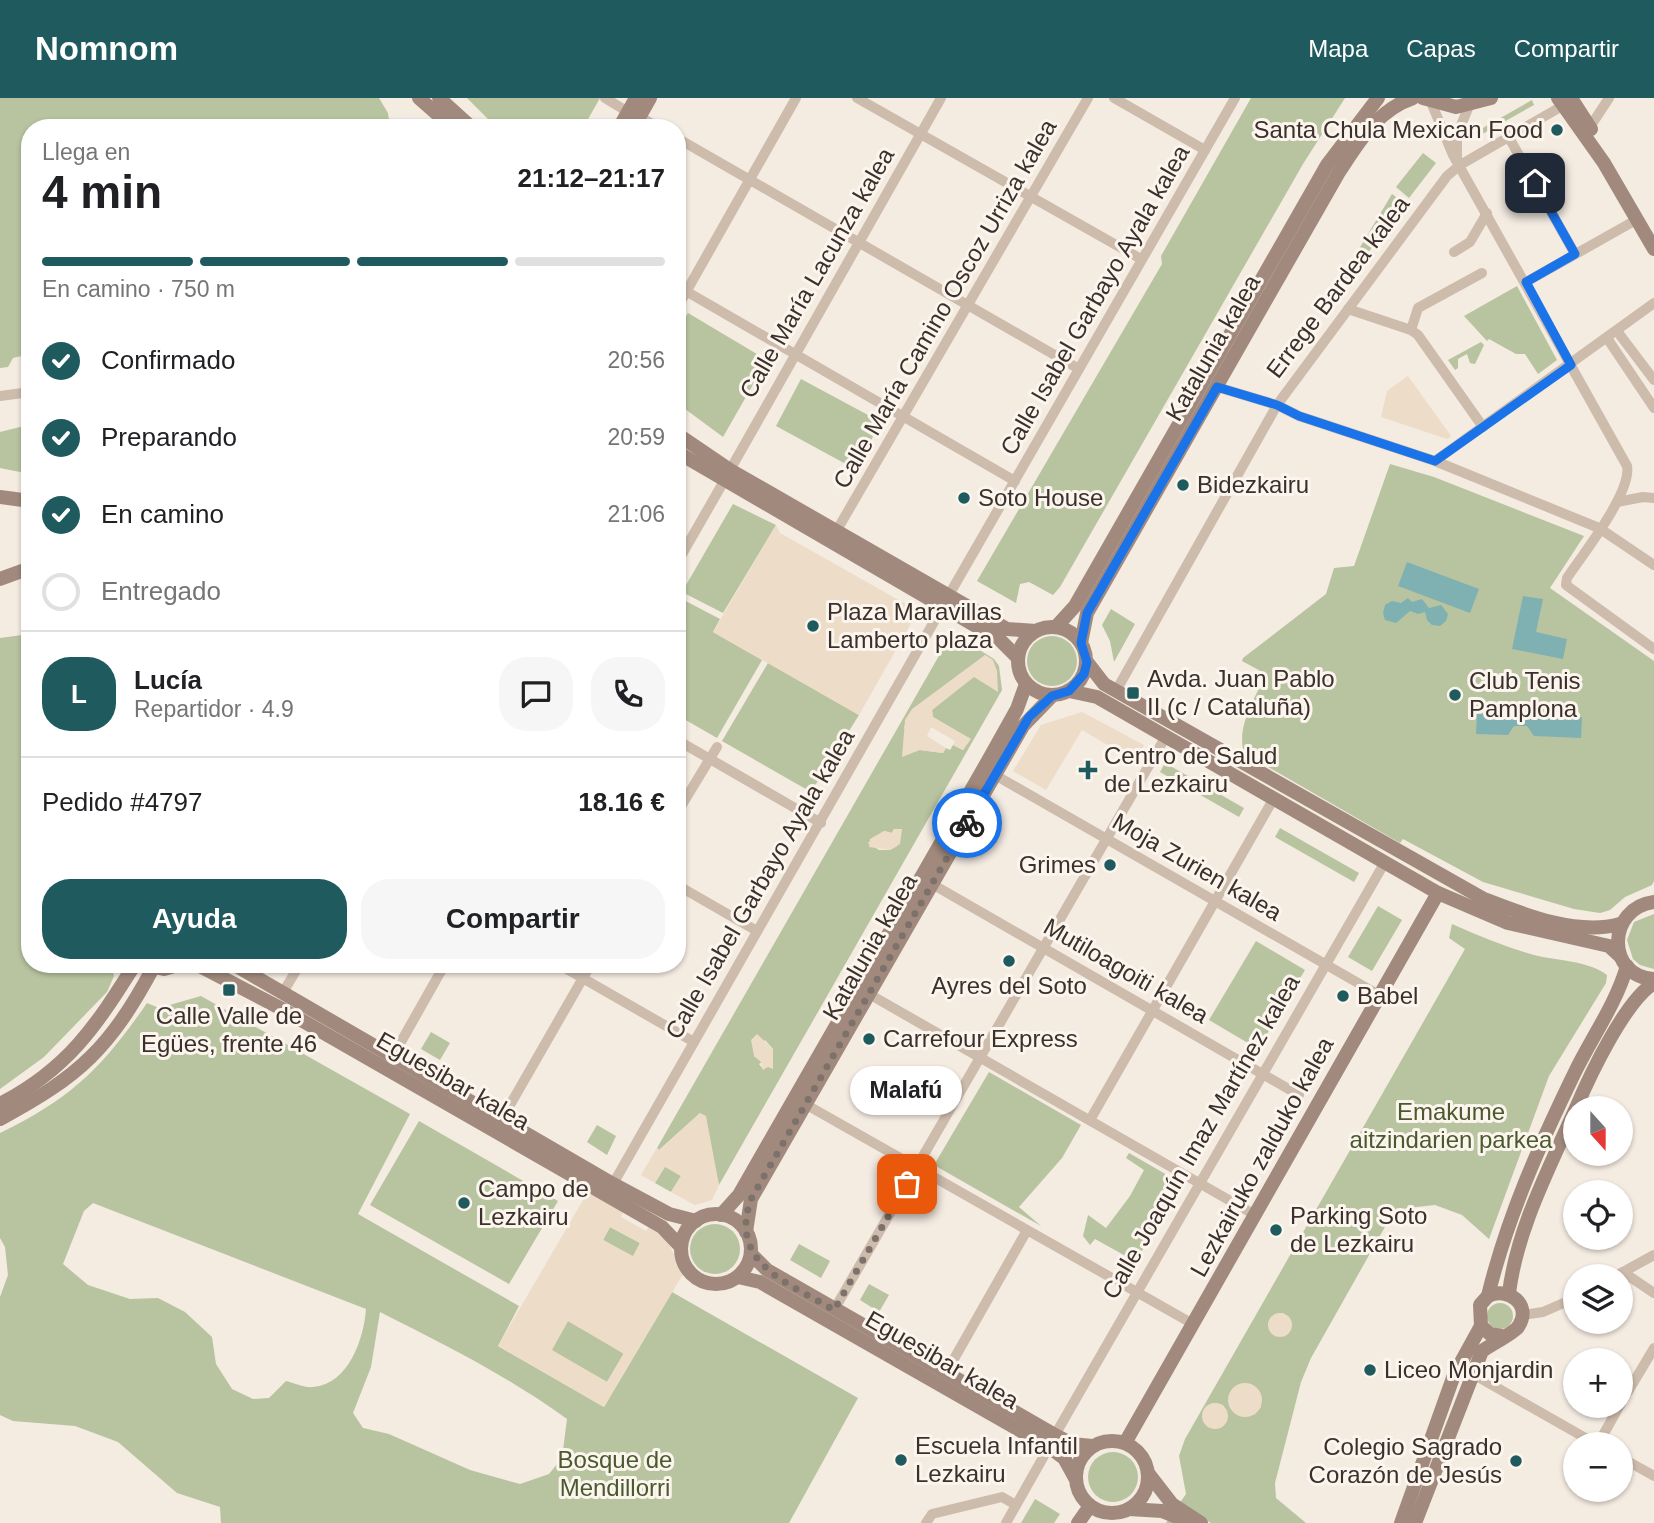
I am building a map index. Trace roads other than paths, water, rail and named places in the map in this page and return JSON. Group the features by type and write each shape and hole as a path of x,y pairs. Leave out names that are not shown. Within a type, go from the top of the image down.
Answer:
{"street":[{"path":"419,98 443,119"},
{"path":"439,98 462,119"},
{"path":"605,98 633,119"},
{"path":"633,119 636,98"},
{"path":"633,119 649,98"},
{"path":"686,283 750,180 796,98"},
{"path":"858,98 1141,259"},
{"name":"Calle María Lacunza kalea","path":"686,547 941,98"},
{"name":"Calle María Camino Oscoz Urriza kalea","path":"837,530 1088,98"},
{"path":"1114,98 1205,150"},
{"name":"Calle Isabel Garbayo Ayala kalea","path":"613,1184 1235,98"},
{"name":"Katalunia kalea","path":"1056,627 1075,606 1328,165 1378,98"},
{"name":"Katalunia kalea","path":"1081,643 1087,613 1362,138 1390,107 1413,98"},
{"path":"1427,100 1469,106 1491,98"},
{"path":"1590,127 1609,98"},
{"path":"1427,100 1453,155 1627,466 1628,479 1618,502 1567,578 1566,585 1654,649"},
{"path":"1564,100 1590,127 1604,163"},
{"path":"1564,100 1654,250"},
{"name":"Errege Bardea kalea","path":"1116,691 1277,405 1447,176 1459,162 1508,136 1564,100"},
{"path":"1459,162 1457,135 1469,106"},
{"path":"1508,136 1575,254"},
{"path":"686,143 1079,369"},
{"path":"1454,252 1470,242 1487,213"},
{"path":"1526,282 1636,220"},
{"path":"1411,330 1418,308 1482,273"},
{"path":"686,291 1015,481"},
{"path":"1435,461 1654,303"},
{"path":"1348,309 1411,330 1433,354 1483,427"},
{"path":"1617,331 1654,380"},
{"path":"1607,338 1654,408"},
{"path":"1217,387 1277,405 1299,416 1435,461 1599,528 1654,565"},
{"path":"0,396 21,393"},
{"path":"686,441 727,475 946,601 1006,629 1036,631 1056,627 1066,630 1081,643 1087,662 1098,681 1484,899 1548,920 1595,929 1620,924"},
{"path":"686,456 837,530 946,601 1000,640 1018,658"},
{"path":"1628,479 1648,498"},
{"path":"0,496 21,500"},
{"path":"1618,502 1648,498"},
{"path":"0,579 21,571"},
{"path":"1036,631 1027,638 1018,658 1021,676 1026,684 1042,694 1052,696 1069,691 1091,694 1438,893 1508,923 1609,946 1636,974 1654,981"},
{"path":"1069,691 1082,679 1087,662"},
{"name":"Katalunia kalea","path":"721,1215 739,1195 996,747 1017,709 1026,684"},
{"name":"Katalunia kalea","path":"746,1232 751,1199 805,1104 1029,717 1052,696"},
{"path":"834,1310 1166,736"},
{"path":"686,745 821,823"},
{"path":"686,798 717,747"},
{"name":"Moja Zurien kalea","path":"995,775 1379,995"},
{"path":"1090,1119 1273,799"},
{"name":"Calle Joaquín Imaz Martínez kalea","path":"1006,1523 1325,962 1385,862"},
{"name":"Mutiloagoiti kalea","path":"932,884 1300,1095"},
{"path":"686,890 757,931"},
{"name":"Lezkairuko zalduko kalea","path":"1125,1443 1438,893"},
{"path":"1501,1336 1490,1334 1481,1326 1478,1311 1488,1296 1512,1213 1589,1042 1615,998 1623,961 1617,939 1620,924 1633,909 1654,902"},
{"path":"0,1104 58,1068 82,1044 129,973"},
{"path":"0,1119 72,1076 92,1058 113,1035 145,973"},
{"name":"Eguesibar kalea","path":"218,973 662,1227 681,1247"},
{"name":"Eguesibar kalea","path":"248,973 613,1184 669,1214 696,1221"},
{"path":"282,993 294,973"},
{"path":"393,1056 440,973"},
{"path":"573,973 694,1042"},
{"path":"502,1119 586,973"},
{"path":"1582,1096 1629,1006 1641,991 1654,981"},
{"path":"869,994 1255,1215"},
{"path":"805,1104 1026,1232 1193,1324"},
{"path":"1509,1293 1513,1264 1563,1137"},
{"path":"721,1215 731,1218 746,1232 751,1254 738,1277 716,1284 705,1283 687,1269 681,1247 688,1228 696,1221 721,1215"},
{"path":"946,1373 1026,1232"},
{"name":"Eguesibar kalea","path":"751,1254 766,1270 946,1373 1052,1441 1075,1478"},
{"path":"1633,1266 1654,1255"},
{"name":"Eguesibar kalea","path":"738,1277 760,1282 1052,1441 1092,1446"},
{"path":"1633,1282 1654,1293"},
{"path":"1415,1523 1471,1373 1482,1352 1501,1336 1513,1332 1522,1315 1519,1302 1509,1293 1494,1292 1488,1296"},
{"path":"1522,1315 1543,1312 1563,1303"},
{"path":"1401,1523 1454,1375 1481,1326"},
{"path":"1633,1383 1654,1348"},
{"path":"1471,1373 1576,1432"},
{"path":"1191,1523 1163,1511 1129,1509 1109,1513 1090,1506 1077,1489 1075,1478 1083,1454 1092,1446 1114,1440 1125,1443 1141,1455 1148,1473 1172,1504 1201,1523"},
{"path":"1633,1464 1654,1476"},
{"path":"1129,1509 1144,1494 1148,1473"},
{"path":"926,1523 932,1514 1002,1497 1016,1505"},
{"path":"1078,1523 1090,1506"}],"water":[{"path":"1407,562 1479,589 1470,613 1398,586"},
{"path":"1523,596 1543,599 1536,632 1567,639 1563,659 1512,649"},
{"path":"1408,598 1412,602 1422,599 1429,608 1441,605 1448,614 1446,621 1440,626 1432,625 1425,612 1418,614 1410,611 1396,623 1385,620 1385,605 1392,601 1401,603"},
{"path":"1477,714 1582,717 1581,738 1534,736 1527,726 1514,726 1508,735 1476,734"}],"place":[{"name":"Santa Chula Mexican Food","path":"1557,130"},
{"name":"Bidezkairu","path":"1183,485"},
{"name":"Soto House","path":"964,498"},
{"name":"Plaza Maravillas Lamberto plaza","path":"813,626"},
{"name":"Avda. Juan Pablo II (c / Cataluña)","path":"1133,693"},
{"name":"Club Tenis Pamplona","path":"1455,695"},
{"name":"Centro de Salud de Lezkairu","path":"1088,770"},
{"name":"Grimes","path":"1110,865"},
{"name":"Ayres del Soto","path":"1009,961"},
{"name":"Calle Valle de Egües, frente 46","path":"229,990"},
{"name":"Babel","path":"1343,996"},
{"name":"Carrefour Express","path":"869,1039"},
{"name":"Malafú","path":"907,1184"},
{"name":"Campo de Lezkairu","path":"464,1203"},
{"name":"Parking Soto de Lezkairu","path":"1276,1230"},
{"name":"Liceo Monjardin","path":"1370,1370"},
{"name":"Escuela Infantil Lezkairu","path":"901,1460"},
{"name":"Colegio Sagrado Corazón de Jesús","path":"1516,1461"}],"park label":[{"name":"Emakume aitzindarien parkea","path":"1451,1126"},
{"name":"Bosque de Mendillorri","path":"615,1474"}]}
